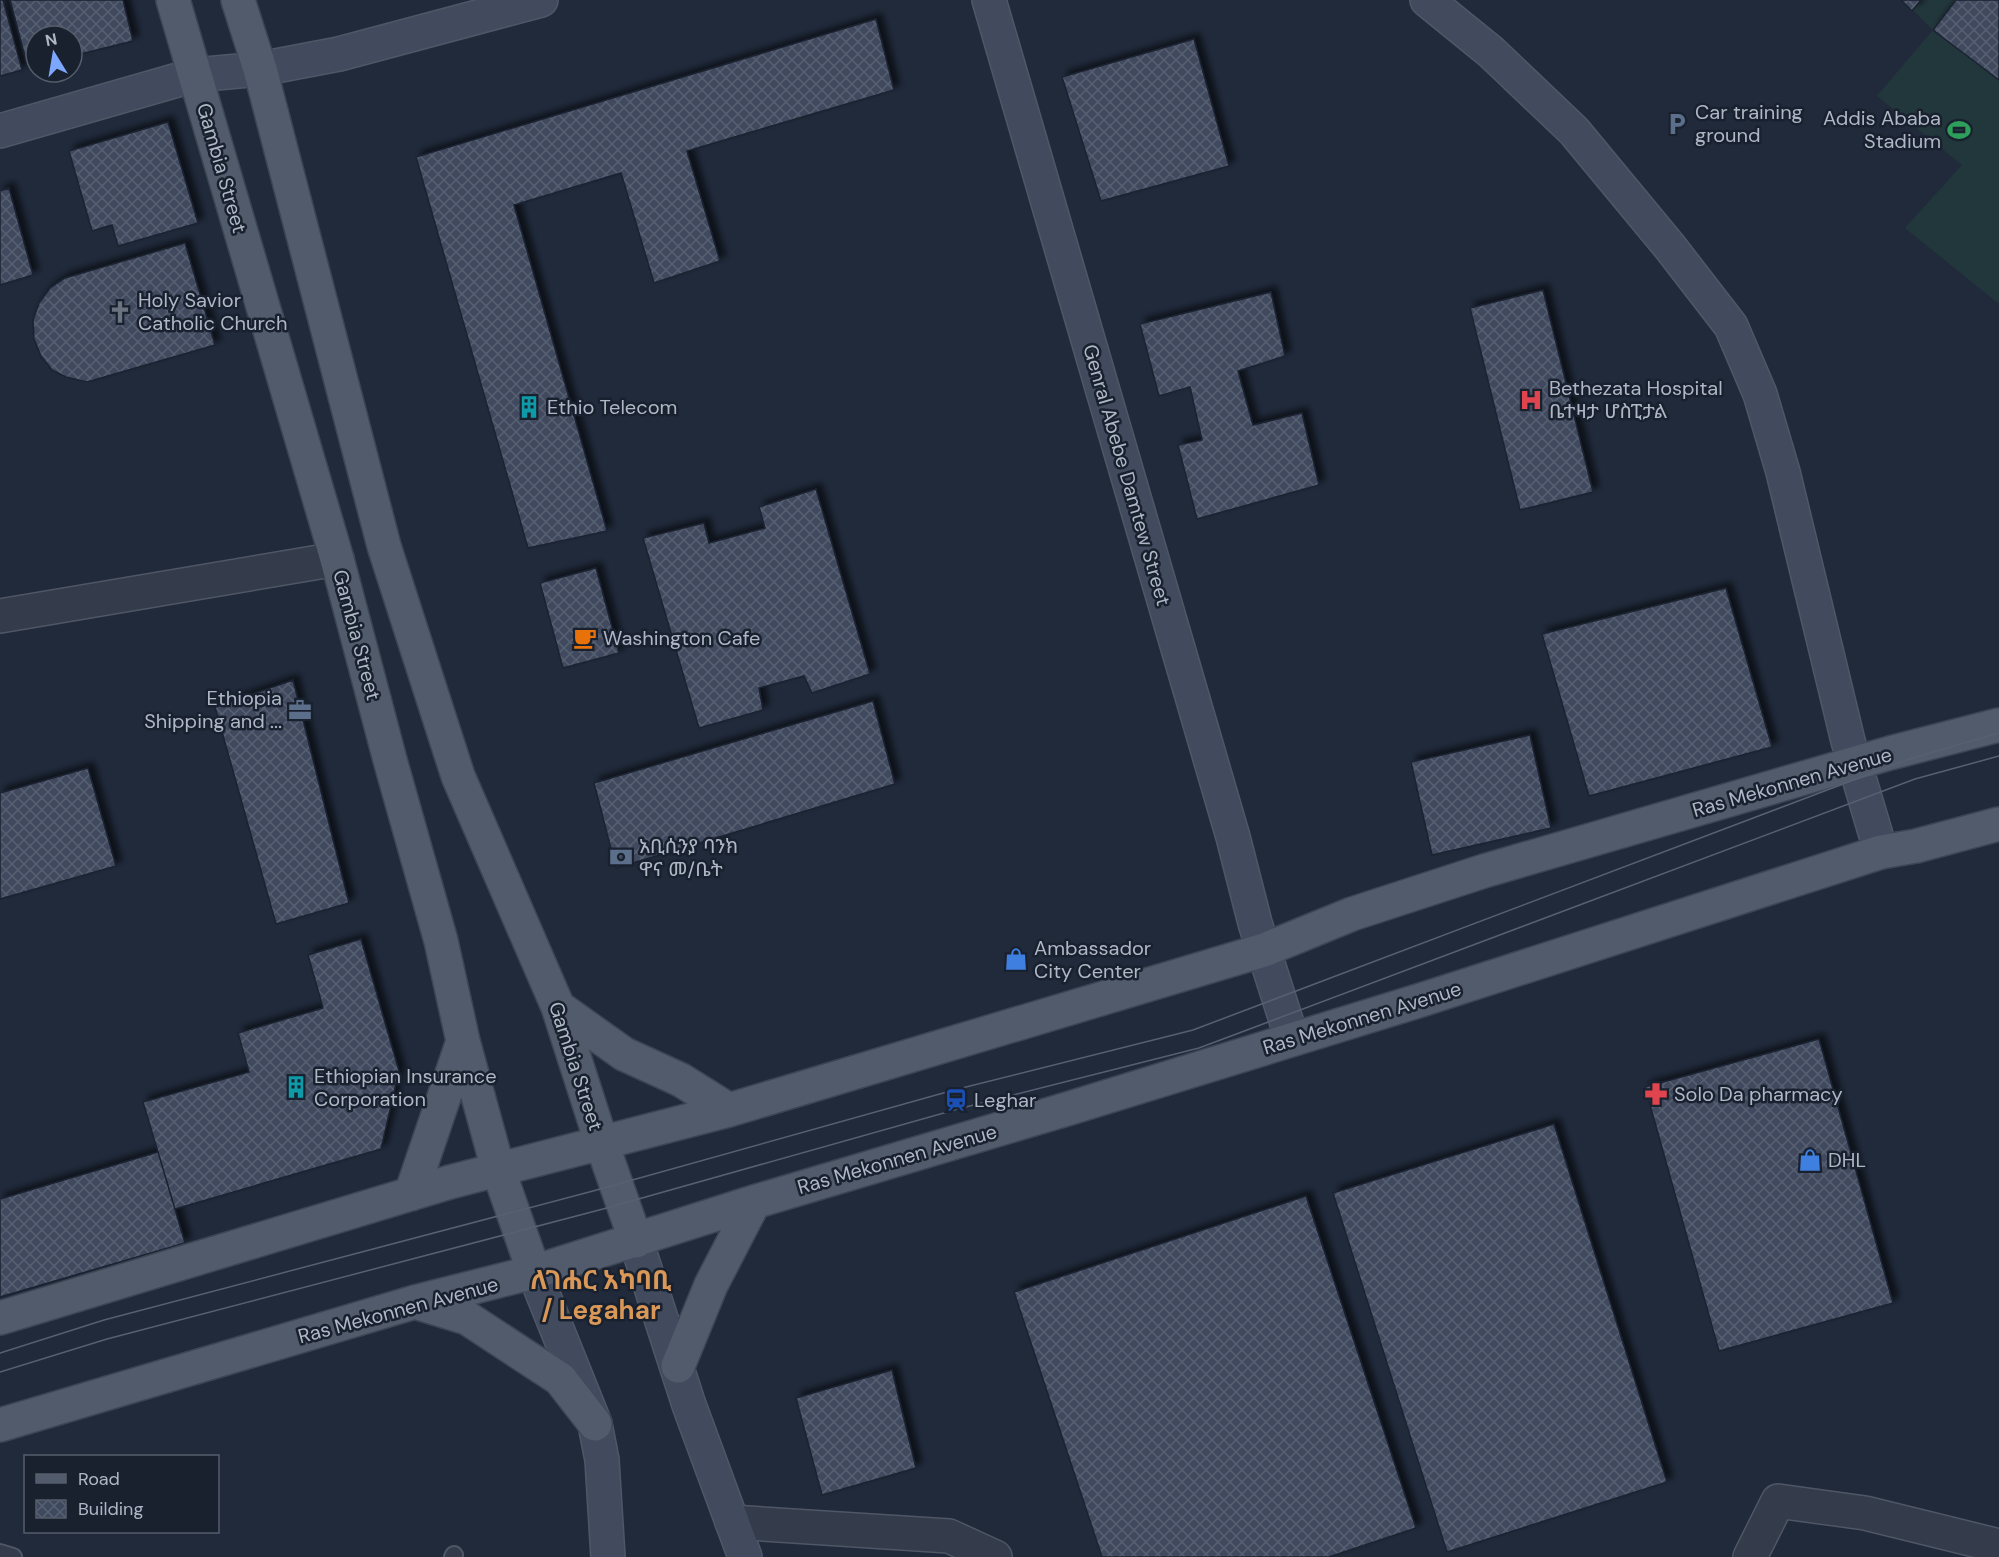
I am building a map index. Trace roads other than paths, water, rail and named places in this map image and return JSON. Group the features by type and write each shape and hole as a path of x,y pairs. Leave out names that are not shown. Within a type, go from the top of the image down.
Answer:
{"main road":[{"name":"Gambia Street","path":"173,0 337,559 441,941 463,1041 498,1169 534,1272"},
{"name":"Gambia Street","path":"238,0 260,69 384,546 458,776 558,1007 636,1241"},
{"path":"0,131 195,75 260,69 339,54 541,0"},
{"name":"Genral Abebe Damtew Street","path":"989,0 1233,837 1255,923 1292,1039"},
{"path":"1427,0 1491,52 1574,131 1670,247 1731,326 1760,394 1783,472 1848,741 1881,852"},
{"name":"Ras Mekonnen Avenue","path":"0,1318 498,1169 729,1110 1264,950 1352,914 1484,871 1890,753 1999,725"},
{"name":"Ras Mekonnen Avenue","path":"0,1425 415,1302 534,1272 754,1202 1056,1113 1421,1000 1881,852 1916,846 1999,824"},
{"path":"558,1007 624,1054 681,1080 729,1110"},
{"path":"411,1194 463,1041"},
{"path":"678,1366 711,1285 754,1202"},
{"path":"636,1241 689,1405 745,1557"},
{"path":"534,1272 595,1424 602,1460 608,1557"},
{"path":"415,1302 467,1318 560,1379 595,1424"}],"street":[{"path":"0,616 337,559"},
{"path":"1750,1557 1778,1502 1865,1514 1999,1546"},
{"path":"732,1522 948,1536 995,1557"}],"lane":[{"path":"0,1553 13,1557"}],"tram line":[{"path":"0,1353 104,1320 593,1191 954,1090 1193,1030 1909,759 1999,733"},
{"path":"0,1372 107,1339 603,1209 958,1109 1199,1048 1915,779 1999,756"}],"place":[{"name":"Car training ground","path":"1677,124"},
{"name":"Addis Ababa Stadium","path":"1959,130"},
{"name":"Holy Savior Catholic Church","path":"120,312"},
{"name":"Bethezata Hospital ቤተዛታ ሆስፒታል","path":"1531,400"},
{"name":"Ethio Telecom","path":"529,407"},
{"name":"Washington Cafe","path":"585,638"},
{"name":"Ethiopia Shipping and ...","path":"300,710"},
{"name":"አቢሲንያ ባንክ ዋና መ/ቤት","path":"621,857"},
{"name":"Ambassador City Center","path":"1016,959"},
{"name":"Ethiopian Insurance Corporation","path":"296,1087"},
{"name":"Solo Da pharmacy","path":"1656,1094"},
{"name":"Leghar","path":"956,1100"},
{"name":"DHL","path":"1810,1160"}],"district":[{"name":"ለገሐር አካባቢ / Legahar","path":"601,1295"}]}
